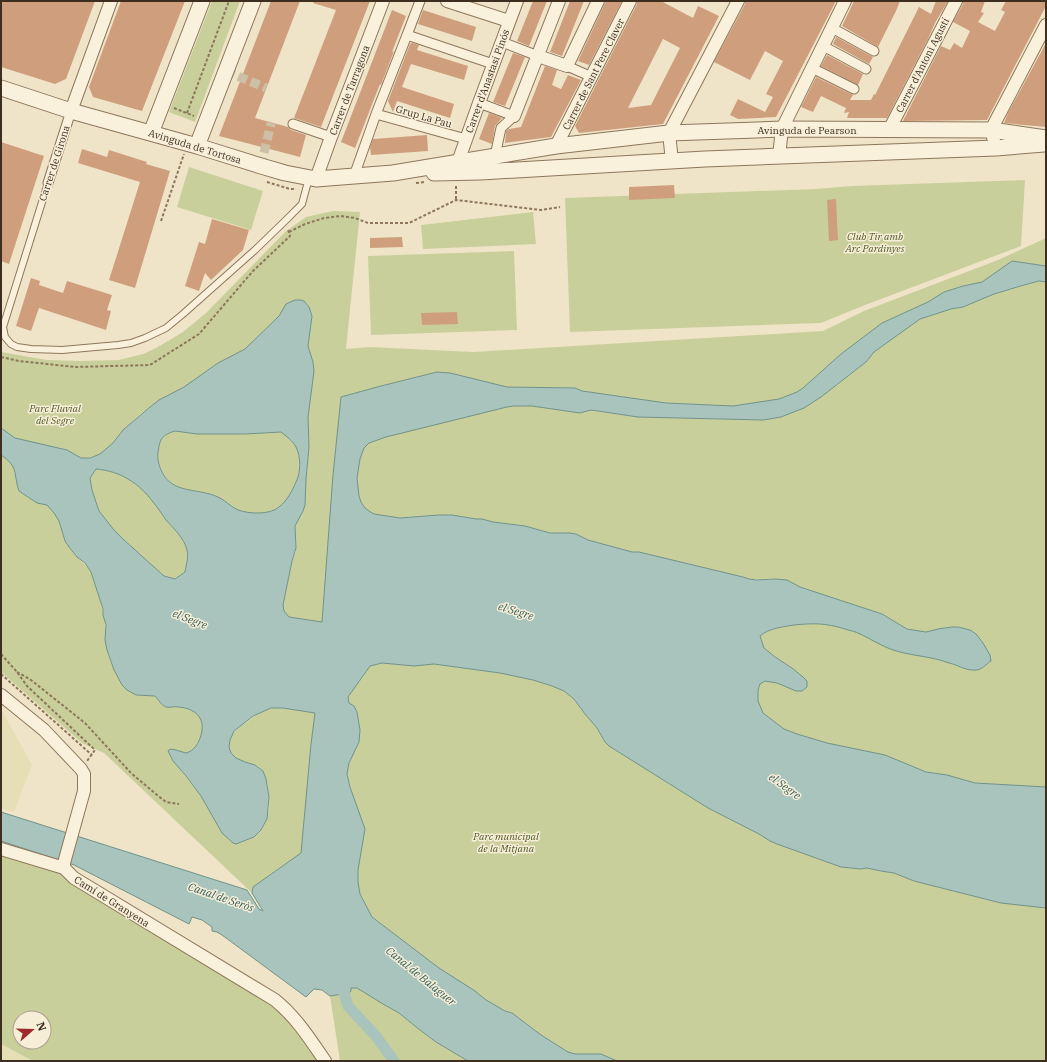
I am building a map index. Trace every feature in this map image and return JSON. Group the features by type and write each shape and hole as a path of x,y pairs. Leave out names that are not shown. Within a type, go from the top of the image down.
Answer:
{"street":[{"name":"Carrer de Girona","path":"48,183 71,111 112,1"},
{"path":"151,133 202,1"},
{"path":"192,145 207,121 253,1"},
{"name":"Carrer de Tarragona","path":"313,178 331,137 383,1"},
{"path":"354,176 376,114 420,1"},
{"path":"447,1 509,21"},
{"name":"Carrer d'Anastasi Pinós","path":"456,173 466,139 517,1"},
{"path":"495,156 501,128 514,116 559,1"},
{"path":"567,66 598,1"},
{"name":"Carrer de Sant Pere Claver","path":"562,146 592,77 630,1"},
{"path":"672,161 668,133 738,1"},
{"path":"779,156 782,129 845,1"},
{"name":"Carrer d'Antoni Agustí","path":"889,130 956,1"},
{"path":"996,148 991,130 1046,25"},
{"path":"832,28 874,50"},
{"path":"407,36 493,64"},
{"path":"502,42 592,77"},
{"path":"823,46 866,69"},
{"path":"812,68 854,89"},
{"name":"Avinguda de Tortosa","path":"1,88 71,111 286,173 313,178 394,173 456,173"},
{"path":"479,103 514,116"},
{"name":"Grup La Pau","path":"376,114 466,139"},
{"path":"293,124 331,137"},
{"name":"Avinguda de Pearson","path":"456,173 495,156 668,133 782,129 991,130 1046,138"},
{"path":"456,173 779,156 996,148 1046,143"},
{"path":"562,146 561,157 563,163 568,167"},
{"path":"540,168 562,146"},
{"path":"1,695 44,730 81,769 85,780 84,791 64,866 1,848"},
{"name":"Camí de Granyena","path":"64,866 74,878 275,1000 287,1009 306,1032 325,1061"}],"lane":[{"name":"Carrer de Girona","path":"48,183 3,327 5,337 11,344 17,347 62,350 131,343 166,328 255,250 302,204 313,178"}],"path":[{"path":"187,113 229,1"},
{"path":"162,103 207,121"},
{"path":"161,221 183,158 192,145"},
{"path":"456,173 456,200"},
{"path":"289,232 305,224 324,218 341,216 355,218 368,223 409,222 456,200 541,210 560,207"},
{"path":"1,654 27,686 95,750 92,755 1,674"},
{"path":"17,672 31,680 85,723 131,773 157,796 166,802 179,804"}],"shaded area":[{"path":"1,709 32,765 14,812 1,808"},
{"path":"1,1044 33,1061 1,1061"}],"green space":[{"path":"212,1 240,1 195,122 169,112"},
{"path":"189,167 263,191 251,230 177,207"},
{"name":"Club Tir amb Arc Pardinyes","path":"1025,180 1021,246 821,323 570,332 565,198"},
{"name":"Parc Fluvial del Segre","path":"333,211 360,212 346,349 370,347 473,352 823,331 864,311 998,260 1046,238 1046,266 1012,261 982,282 944,292 928,302 882,323 841,354 803,388 779,399 733,406 666,403 582,391 575,388 507,387 450,373 437,372 341,397 333,475 323,622 289,617 284,611 283,605 292,561 296,551 295,526 303,511 308,462 308,417 314,371 308,346 312,316 309,307 304,301 298,300 289,303 277,318 245,349 218,363 184,387 159,400 143,412 123,430 106,450 100,454 87,458 59,522 68,545 91,573 100,597 109,657 119,679 136,695 155,696 166,707 189,709 198,715 202,724 202,729 199,741 194,749 186,753 170,749 168,751 171,758 201,796 222,833 233,843 254,837 260,832 265,825 268,816 269,798 268,788 263,772 256,765 242,761 234,756 229,747 231,737 240,727 256,715 269,709 281,708 315,713 301,854 253,887 252,893 104,753 82,743 1,672 1,352 47,360 80,361 119,360 143,354 183,332 206,313 285,232 306,217"},
{"path":"533,212 536,244 423,249 421,225"},
{"path":"514,251 517,330 371,335 368,256"},
{"path":"1039,281 1046,282 1046,787 975,783 947,775 926,772 885,755 827,743 784,729 763,713 758,701 758,690 760,684 765,681 777,683 796,691 792,668 764,648 760,637 764,632 788,625 820,623 859,633 892,649 949,662 956,666 982,668 991,661 990,655 976,634 970,630 958,627 926,632 907,629 882,614 785,581 778,579 749,579 639,552 632,552 588,540 576,534 550,533 525,526 482,519 439,515 400,518 374,514 365,508 359,496 357,478 360,459 364,448 369,443 386,437 507,407 532,406 580,413 590,410 638,417 763,420 781,417 804,408 821,397 866,362 874,352 920,319 951,309 963,307 994,294"},
{"path":"175,431 197,434 281,432 293,443 298,451 300,464 298,478 287,499 279,508 265,513 238,510 218,497 179,487 166,479 159,463 158,449 160,442 164,437 168,433"},
{"path":"96,469 121,475 142,489 148,495 186,546 188,555 185,572 175,579 164,576 114,530 99,511 92,490 90,478"},
{"name":"Parc municipal de la Mitjana","path":"382,663 414,666 434,664 500,673 533,680 552,686 564,691 574,699 609,746 708,808 770,841 841,867 861,869 867,868 894,873 914,881 1001,903 1046,908 1046,1061 617,1061 601,1054 575,1054 568,1052 541,1035 512,1013 505,1011 486,1000 475,991 439,968 372,917 360,894 358,870 364,835 347,774 349,763 359,742 360,730 357,712 354,706 349,703 348,697 370,666"},
{"path":"1,853 61,874 274,1004 327,1061 33,1061 12,1050 52,1050 52,1010 12,1010 12,1050 1,1044"},
{"path":"354,987 399,1013 436,1042 468,1061 340,1061 330,996 349,993 351,988"}],"water":[{"path":"1012,261 1046,266 1046,282 1039,281 1024,285 994,294 963,307 951,309 920,319 874,352 866,362 821,397 804,408 781,417 763,420 638,417 591,410 580,413 532,406 507,407 386,437 369,443 364,448 360,459 357,478 361,502 365,508 374,514 400,518 452,515 525,526 550,533 576,534 588,540 632,552 639,552 749,579 787,580 800,587 882,614 907,629 926,632 958,627 970,630 976,634 990,655 991,661 978,670 969,670 935,659 893,650 884,647 856,632 832,626 820,624 801,624 785,626 772,630 760,636 764,648 803,677 807,681 807,687 802,691 796,691 777,683 765,681 760,684 758,690 758,701 763,713 784,729 827,743 885,755 926,772 947,775 975,783 1046,787 1046,908 1001,903 914,881 894,873 867,868 861,869 841,867 777,844 708,808 609,746 574,699 564,691 533,680 500,673 434,664 414,666 382,663 370,666 348,697 349,703 354,706 357,712 360,730 359,742 349,763 347,774 365,829 358,870 360,894 372,917 439,968 475,991 486,1000 505,1011 512,1013 541,1035 568,1052 575,1054 601,1054 617,1061 468,1061 436,1042 399,1013 357,988 351,988 349,993 330,996 322,990 314,989 306,997 222,935 212,931 212,927 202,920 192,917 189,924 74,865 1,841 1,812 247,890 259,909 263,911 252,893 253,887 301,853 315,713 283,708 271,708 253,716 234,731 229,747 231,753 236,758 255,765 263,771 269,797 267,819 261,830 254,837 236,844 233,843 222,833 201,796 173,761 168,751 170,749 186,753 194,749 199,741 202,729 202,724 198,715 189,709 166,707 155,696 136,695 122,685 114,670 107,650 105,640 106,625 103,609 91,572 65,541 59,521 47,505 37,503 19,491 11,463 1,455 1,428 15,438 67,450 81,458 90,458 100,454 113,443 123,430 159,400 184,387 218,363 245,349 279,316 286,304 295,300 304,301 309,307 312,316 308,346 314,371 308,417 309,447 305,505 295,526 296,548 283,605 284,611 289,617 322,622 333,475 341,397 437,372 450,373 507,387 575,388 582,391 666,403 733,406 779,399 803,388 841,354 882,323 928,302 944,292 982,282","holes":["175,431 197,434 281,432 293,443 298,451 300,464 298,478 287,499 275,510 265,513 238,510 218,497 179,487 166,479 158,462 159,447 162,438","96,469 121,475 142,489 148,495 186,546 188,555 185,572 175,579 164,576 114,530 99,511 92,490 90,478"]}],"building":[{"path":"1,1 95,1 66,79 55,84 1,67"},
{"path":"121,1 185,1 142,111 93,97 89,87"},
{"path":"271,1 300,1 255,118 288,127 291,130 306,135 300,157 219,136"},
{"path":"314,1 370,1 321,127 294,118 336,10 313,3"},
{"path":"533,1 547,1 529,46 517,41"},
{"path":"570,1 584,1 562,56 550,52"},
{"path":"606,1 622,1 589,65 578,61"},
{"path":"637,1 661,1 693,18 698,6 719,16 663,124 579,133 575,126 637,4","holes":["663,39 680,48 651,105 628,108"]},
{"path":"745,1 836,1 776,117 738,119 730,115 738,99 765,112 773,97 766,94 783,61 765,51 750,80 714,62 745,4"},
{"path":"854,1 900,1 878,47 842,26"},
{"path":"936,1 948,1 935,23 887,118 847,118 849,112 844,113 846,108 821,96 813,112 801,107 816,77 853,95 850,100 871,100 874,94 875,95 919,7 931,14"},
{"path":"963,1 985,1 981,12 984,13 978,22 995,31 1005,12 1001,10 1006,1 1046,1 1046,6 987,120 903,121 941,46 950,50 954,43 962,48 970,31 953,22 963,4"},
{"path":"392,10 406,16 381,85 380,84 355,148 341,142"},
{"path":"423,10 476,27 472,41 418,24"},
{"path":"836,37 873,57 869,64 833,44"},
{"path":"412,43 419,45 417,50 468,66 464,80 411,64 402,87 454,104 450,118 397,101 393,112 388,101 410,44"},
{"path":"1046,43 1046,127 1004,123 1008,113"},
{"path":"513,53 525,57 505,106 493,102"},
{"path":"827,55 863,74 858,85 821,66"},
{"path":"545,66 557,70 552,85 561,89 568,75 581,80 551,137 505,143 506,131 521,127"},
{"path":"489,113 502,118 495,126 492,144 479,139"},
{"path":"427,135 428,151 371,155 370,147 373,139"},
{"path":"1,142 44,156 9,264 1,261"},
{"path":"82,149 107,157 109,150 170,171 135,288 109,280 140,182 78,163"},
{"path":"674,185 675,198 629,200 629,187"},
{"path":"836,199 838,240 829,241 827,200"},
{"path":"212,219 249,230 243,250 211,280 205,273 199,291 185,286 199,242 205,244"},
{"path":"402,237 403,247 370,248 370,238"},
{"path":"31,278 40,281 39,285 63,293 67,281 112,295 107,310 111,311 106,330 39,308 31,331 16,326"},
{"path":"457,312 458,324 422,325 421,313"}],"waterway":[{"path":"340,980 348,1006 375,1035 394,1061"}],"tunnel":[{"path":"226,71 266,88"},
{"path":"261,166 271,123"}],"water label":[{"name":"el Segre","path":"516,611"},
{"name":"el Segre","path":"190,619"},
{"name":"el Segre","path":"785,786"},
{"name":"Canal de Seròs","path":"221,897"},
{"name":"Canal de Balaguer","path":"421,976"}]}
